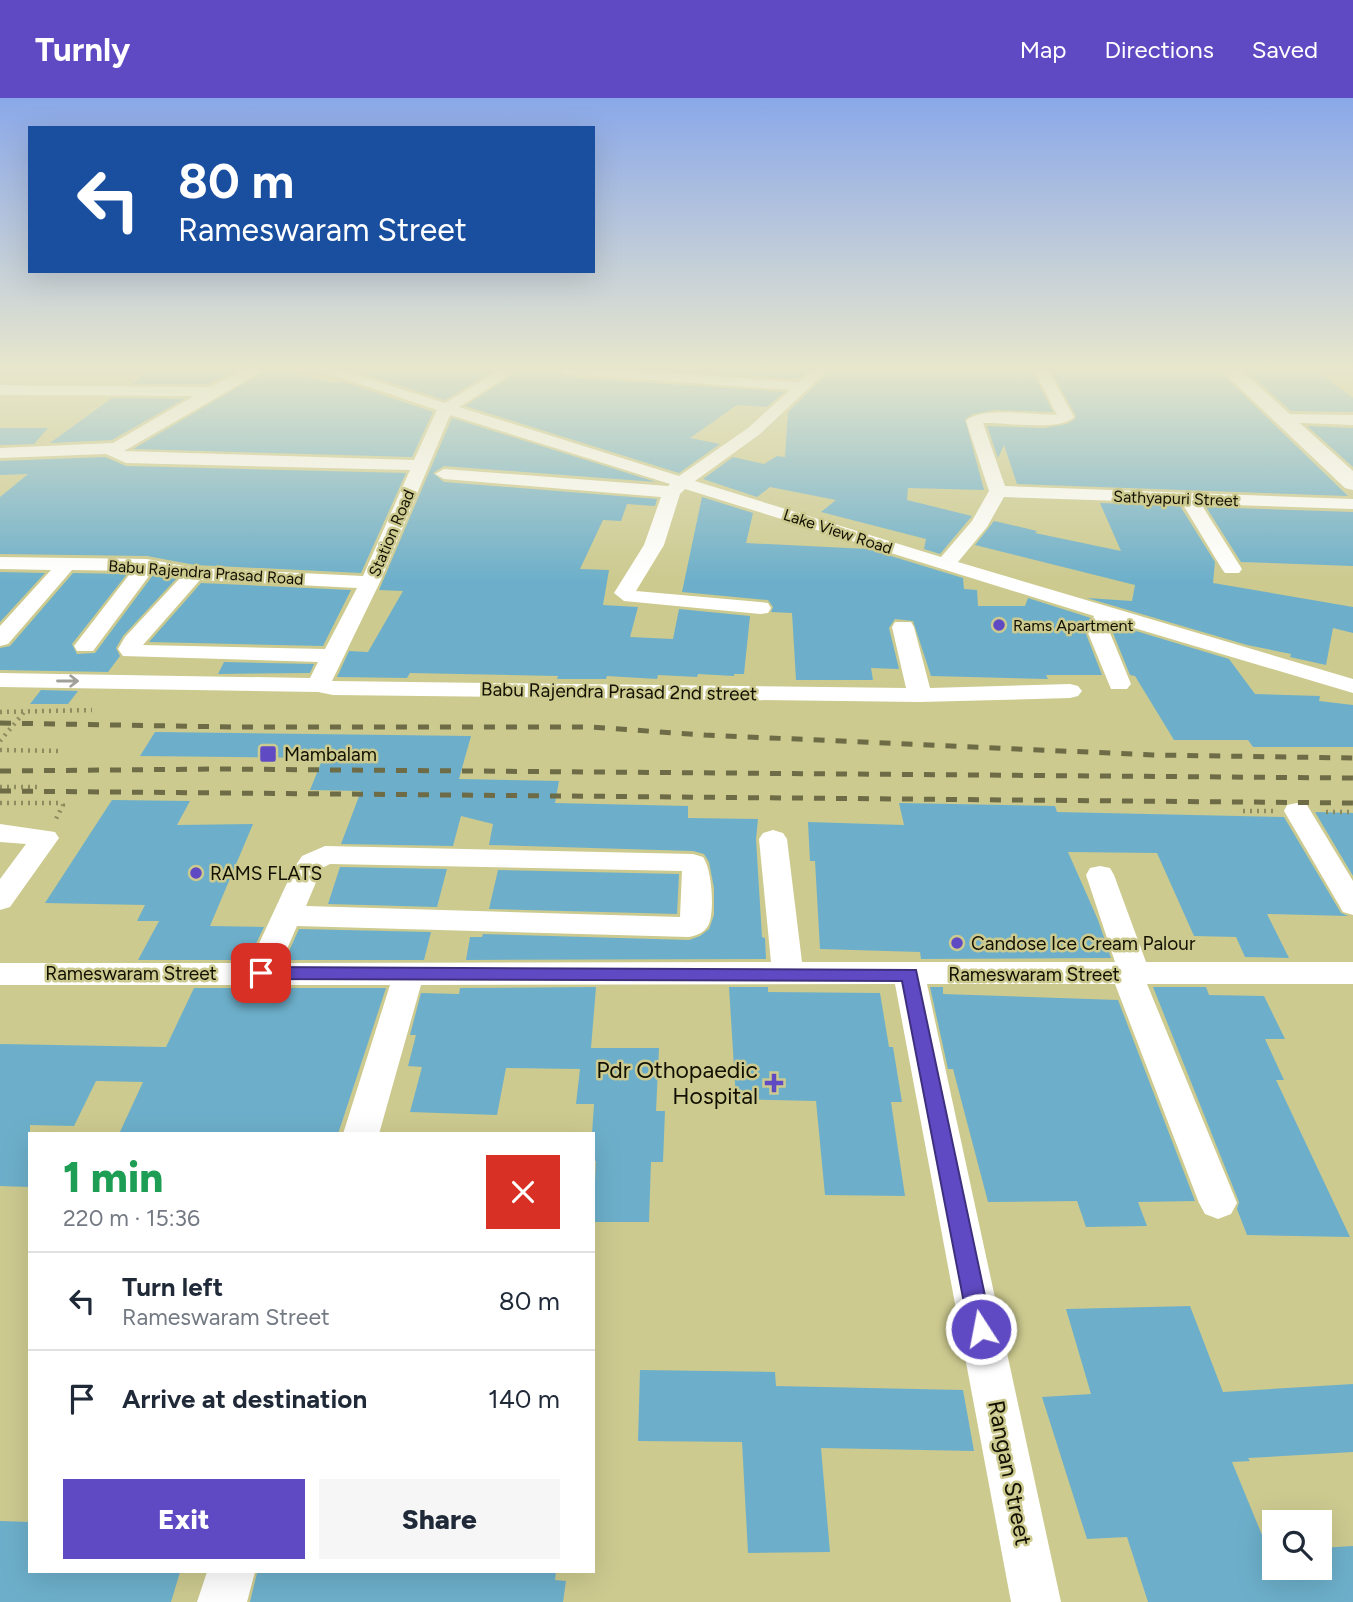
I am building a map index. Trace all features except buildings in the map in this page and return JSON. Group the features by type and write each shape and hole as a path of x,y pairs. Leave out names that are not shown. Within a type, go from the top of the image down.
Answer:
{"main road":[{"path":"1309,440 1351,478"}],"street":[{"path":"0,453 117,448 130,440"},
{"name":"Station Road","path":"318,685 370,582 431,440"},
{"name":"Lake View Road","path":"538,440 677,487 1353,685"},
{"path":"741,440 677,487 654,545 624,595 760,608"},
{"path":"945,565 981,523 998,491 981,440"},
{"path":"117,448 114,453 126,458 413,465"},
{"path":"443,474 677,487"},
{"name":"Sathyapuri Street","path":"998,491 1353,504"},
{"path":"1189,499 1232,569"},
{"name":"Babu Rajendra Prasad Road","path":"0,563 147,565 195,574 370,582"},
{"path":"0,639 66,565"},
{"path":"85,646 147,565"},
{"path":"195,574 129,649 136,652 332,656"},
{"path":"1106,612 1099,633 1119,684"},
{"path":"903,627 920,695"},
{"name":"Babu Rajendra Prasad 2nd street","path":"0,680 318,685 333,688 920,695 1070,691"},
{"path":"1297,811 1353,905"},
{"path":"0,833 45,838 0,900"},
{"path":"773,839 788,974"},
{"path":"261,973 312,862 334,853 688,862 693,863 696,870 695,922 689,928 288,916"},
{"path":"1100,875 1131,974 1217,1203"},
{"name":"Rameswaram Street","path":"0,974 1353,973"},
{"path":"362,1132 409,974"},
{"name":"Rangan Street","path":"909,974 1036,1602"},
{"path":"222,1602 231,1573"}],"path":[{"path":"0,712 92,710"},
{"path":"0,741 25,711"},
{"path":"0,750 60,751"},
{"path":"0,787 37,787"},
{"path":"0,803 61,803 63,805 45,838"}],"railway":[{"path":"0,723 233,727 589,727 705,735 1153,755 1353,758"},
{"path":"0,771 217,769 1353,778"},
{"path":"0,791 1353,803"}],"place":[{"name":"Rams Apartment","path":"999,625"},
{"name":"Mambalam","path":"268,754"},
{"name":"RAMS FLATS","path":"196,873"},
{"name":"Candose Ice Cream Palour","path":"957,943"},
{"name":"Pdr Othopaedic Hospital","path":"774,1083"}],"route":[{"path":"261,973 909,974 981,1329"}]}
